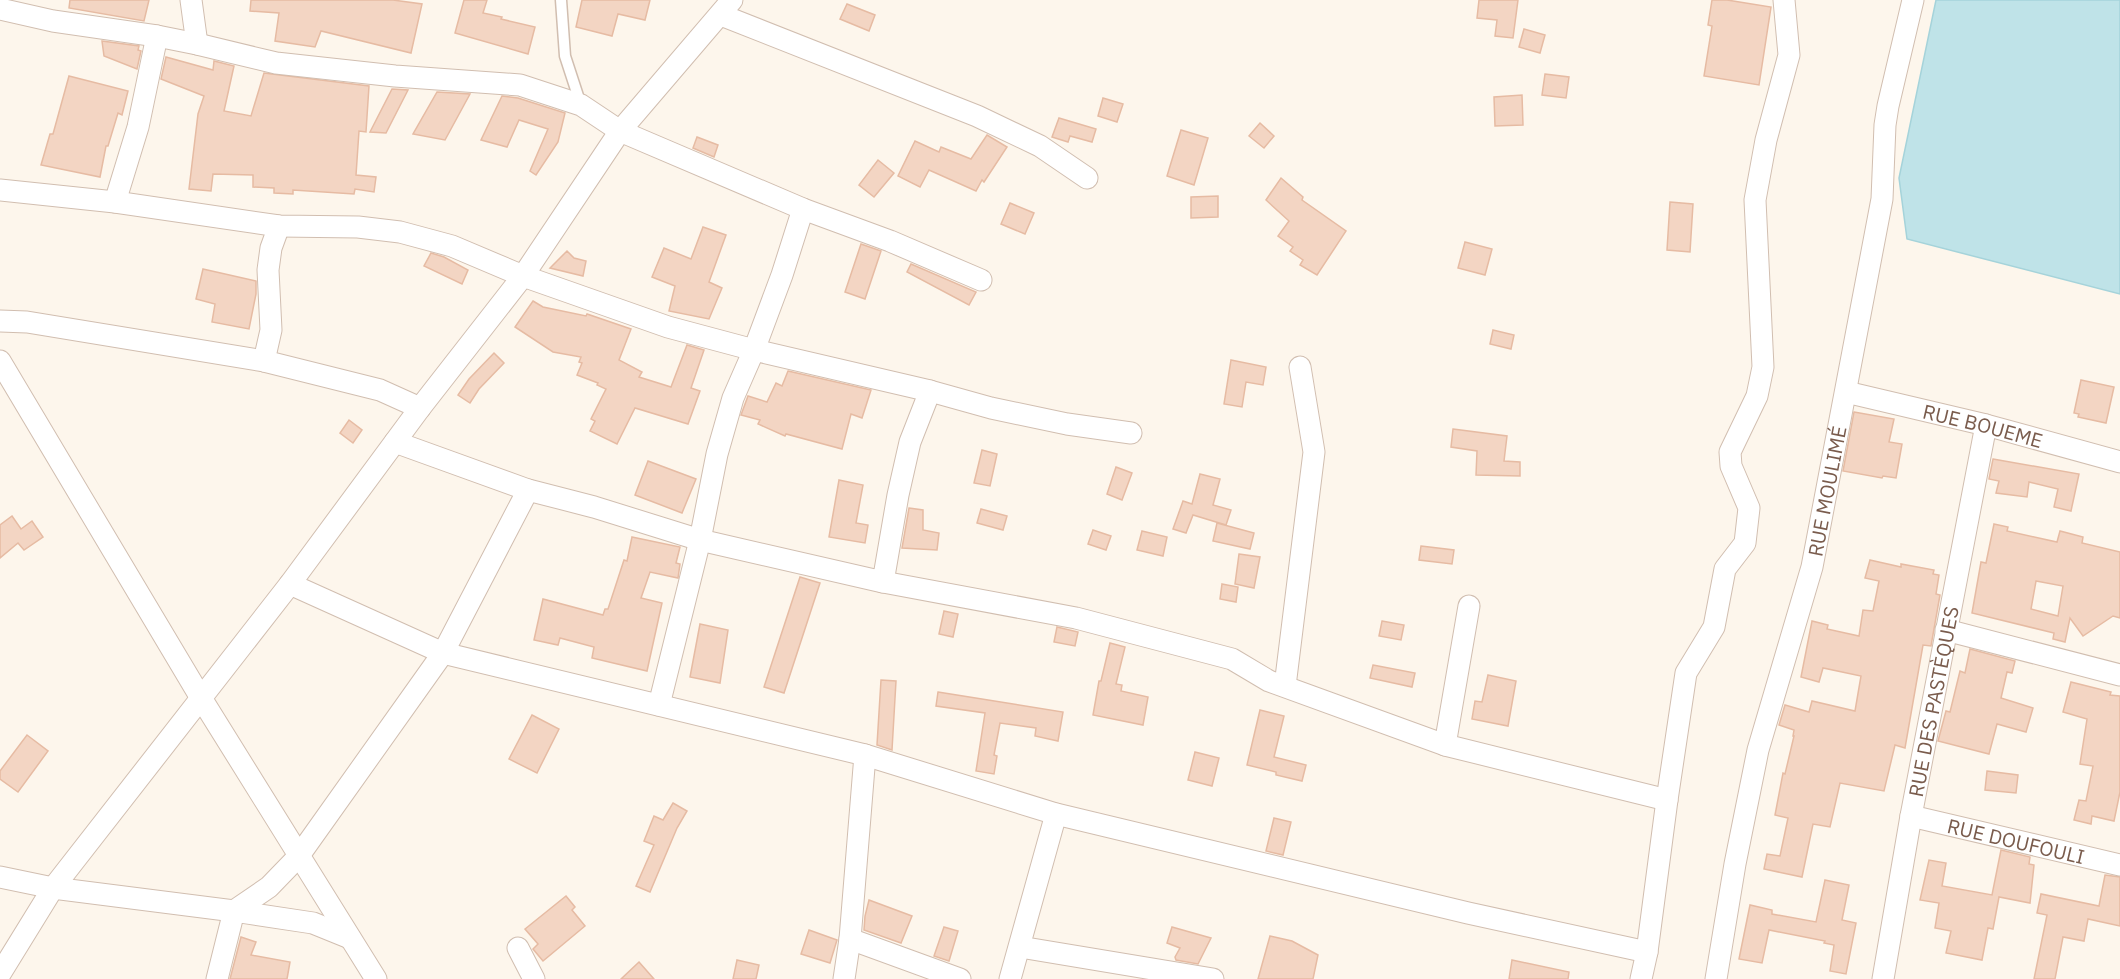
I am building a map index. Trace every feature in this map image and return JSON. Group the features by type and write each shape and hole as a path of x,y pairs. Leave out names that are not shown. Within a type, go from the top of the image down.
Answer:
{"street":[{"path":"191,0 197,44"},
{"path":"1641,979 1647,952 1666,800 1686,674 1714,627 1725,569 1745,543 1749,508 1731,466 1730,452 1757,396 1763,367 1755,200 1766,140 1789,55 1784,0"},
{"name":"RUE MOULIMÉ","path":"1716,979 1735,864 1758,750 1812,567 1882,199 1885,125 1913,0"},
{"path":"0,974 54,888 290,584 420,408 523,276 620,130 726,8 977,116 1040,146 1087,178"},
{"path":"0,9 52,21 157,36 276,63 394,76 520,85 581,105 620,130 803,209 890,241 981,280"},
{"path":"115,201 138,127 157,36"},
{"path":"0,190 115,201 279,226 358,227 400,232 452,246 523,276 668,327 991,408 1131,433"},
{"path":"659,705 700,540 717,454 733,398 782,275 803,209"},
{"path":"264,361 271,330 268,270 271,249 279,226"},
{"path":"0,321 27,322 264,361 380,390 420,408"},
{"path":"0,361 201,698 376,979"},
{"path":"1285,686 1314,452 1300,367"},
{"path":"883,582 910,442 930,391"},
{"name":"RUE BOUEME","path":"1846,393 1986,425 2120,462"},
{"name":"RUE DES PASTÈQUES","path":"1883,979 1911,816 1986,425"},
{"path":"395,442 528,490 594,507 700,540 883,582 1077,618 1232,659 1269,681 1445,745 1666,800"},
{"path":"217,979 234,911 269,887 298,857 444,653 528,490"},
{"path":"290,584 444,653 865,755 1056,814 1468,913 1647,952"},
{"path":"1445,745 1469,606"},
{"path":"1946,630 2120,675"},
{"path":"844,979 850,939 865,755"},
{"path":"1010,979 1056,814"},
{"name":"RUE DOUFOULI","path":"1911,816 2120,865"},
{"path":"0,877 54,888 313,923 350,938"},
{"path":"850,939 960,979"},
{"path":"1020,947 1151,974 1213,979"},
{"path":"518,948 534,979"}],"lane":[{"path":"561,0 565,56 581,105"}],"water":[{"path":"1936,0 2120,0 2120,294 1907,239 1899,178"}],"building":[{"path":"70,0 149,0 144,21 69,8"},
{"path":"251,0 393,0 422,4 411,53 321,31 315,47 275,41 279,13 250,11"},
{"path":"464,0 487,0 483,13 535,27 528,54 455,33"},
{"path":"582,0 650,0 645,20 618,14 612,36 576,27"},
{"path":"1479,0 1518,0 1513,38 1495,36 1497,20 1477,18"},
{"path":"1712,0 1771,7 1759,85 1704,76 1712,26 1708,25"},
{"path":"847,4 875,15 869,31 840,19"},
{"path":"1524,29 1545,35 1540,53 1519,47"},
{"path":"102,41 139,46 138,50 141,51 137,69 104,56"},
{"path":"166,57 213,70 214,61 234,66 224,111 251,116 264,73 369,86 366,132 359,131 356,175 376,177 374,192 355,189 354,194 293,190 293,194 274,193 274,188 253,187 253,175 213,174 211,191 189,189 198,114 204,96 161,79"},
{"path":"1545,74 1569,77 1566,98 1542,95"},
{"path":"69,76 128,91 122,115 118,113 108,146 106,146 100,177 41,165 50,134 53,134"},
{"path":"392,89 408,90 386,133 370,132"},
{"path":"437,92 470,94 445,140 413,134"},
{"path":"1522,95 1523,125 1495,126 1494,97"},
{"path":"502,96 518,98 565,113 558,142 536,175 530,171 548,129 519,120 507,147 481,140"},
{"path":"1103,98 1123,104 1117,122 1098,116"},
{"path":"1059,118 1096,129 1092,142 1070,136 1068,142 1052,137"},
{"path":"1260,123 1274,136 1264,148 1249,136"},
{"path":"1181,130 1208,138 1194,185 1167,176"},
{"path":"987,135 1007,147 976,191 929,170 920,187 898,176 915,141 939,152 941,147 971,159"},
{"path":"697,137 718,145 714,157 693,148"},
{"path":"878,160 894,173 874,197 859,185"},
{"path":"1281,178 1303,197 1302,200 1346,231 1317,275 1300,265 1303,260 1290,251 1293,247 1278,236 1289,221 1266,200"},
{"path":"1218,196 1218,217 1191,218 1191,197"},
{"path":"1670,202 1693,204 1690,252 1667,250"},
{"path":"1010,203 1034,213 1025,234 1001,224"},
{"path":"703,227 726,235 709,282 722,288 709,319 669,311 675,286 652,277 664,248 691,259"},
{"path":"1465,242 1492,249 1485,275 1458,268"},
{"path":"861,244 881,251 865,299 845,292"},
{"path":"567,251 574,258 586,261 583,276 550,268"},
{"path":"431,253 468,270 462,284 424,266"},
{"path":"911,264 976,292 969,305 907,272"},
{"path":"203,269 256,281 256,294 249,329 212,322 215,304 196,299"},
{"path":"533,301 543,307 586,316 587,314 631,329 619,360 642,372 639,377 671,387 687,345 704,350 691,388 700,391 688,424 635,408 617,444 590,431 595,421 591,419 606,389 597,385 598,383 577,375 582,363 579,362 581,357 553,352 515,327"},
{"path":"1493,330 1514,335 1511,349 1490,344"},
{"path":"494,353 504,363 479,389 470,403 458,395 469,379"},
{"path":"1231,360 1266,367 1263,385 1246,382 1242,407 1224,404"},
{"path":"788,371 871,390 862,418 851,414 842,449 786,434 785,436 758,424 760,420 741,415 748,396 767,402 776,383 782,386"},
{"path":"2081,380 2114,387 2106,423 2078,417 2079,414 2074,413"},
{"path":"1854,412 1894,419 1889,442 1902,444 1896,478 1883,476 1882,478 1843,471"},
{"path":"349,420 362,430 353,443 340,433"},
{"path":"1453,429 1507,436 1504,461 1520,462 1520,476 1476,475 1477,451 1451,447"},
{"path":"982,450 997,454 990,486 974,483"},
{"path":"1993,459 2079,474 2071,511 2054,507 2058,489 2029,482 2027,497 1996,493 1999,481 1989,479"},
{"path":"648,461 696,479 682,513 635,495"},
{"path":"1116,467 1132,473 1122,500 1107,494"},
{"path":"1200,474 1220,479 1213,505 1231,510 1226,525 1193,515 1186,533 1173,529 1183,501 1192,504"},
{"path":"839,480 863,485 856,523 868,525 865,543 829,537"},
{"path":"909,508 923,510 923,530 939,533 937,550 902,548"},
{"path":"981,509 1007,516 1003,530 977,523"},
{"path":"12,516 21,529 32,521 43,537 24,550 18,543 0,558 0,525"},
{"path":"1217,523 1254,533 1250,549 1213,541"},
{"path":"1994,524 2008,527 2007,531 2057,542 2060,531 2083,537 2082,543 2120,552 2120,618 2113,616 2083,636 2070,618 2065,642 2053,639 2054,633 1972,613 1981,562 1986,563","holes":["2036,581 2063,586 2058,616 2031,609"]},
{"path":"1093,530 1111,536 1106,550 1088,544"},
{"path":"1142,531 1167,537 1163,556 1137,550"},
{"path":"632,537 680,547 676,563 680,564 678,578 650,572 641,598 662,603 647,671 592,658 594,647 560,638 558,645 534,640 543,599 603,615 605,609 608,609 624,560 627,561"},
{"path":"1421,546 1454,550 1452,564 1419,560"},
{"path":"1239,554 1260,557 1254,588 1235,584"},
{"path":"1870,560 1901,567 1901,564 1934,570 1933,574 1939,575 1936,594 1940,595 1931,646 1923,645 1905,748 1895,745 1884,791 1840,783 1830,827 1813,824 1802,877 1764,869 1767,854 1780,856 1788,818 1775,815 1783,773 1785,774 1794,736 1794,730 1779,725 1785,705 1809,712 1812,701 1855,711 1861,676 1823,668 1819,682 1801,677 1812,621 1828,625 1827,629 1859,636 1863,610 1873,611 1879,581 1865,578"},
{"path":"800,577 820,583 784,693 764,687"},
{"path":"1222,584 1238,587 1236,602 1220,599"},
{"path":"944,611 958,614 953,637 939,634"},
{"path":"1382,621 1404,625 1401,640 1379,636"},
{"path":"700,624 728,630 720,683 690,677"},
{"path":"1057,627 1078,632 1075,646 1054,642"},
{"path":"1110,643 1125,647 1116,684 1122,685 1121,691 1148,697 1143,725 1093,715 1099,681 1101,681"},
{"path":"1970,649 2015,661 2012,673 2007,672 2001,698 2033,708 2026,732 1997,724 1989,754 1938,741 1946,711 1950,712 1960,671 1965,673"},
{"path":"1373,665 1415,673 1412,687 1370,678"},
{"path":"1488,675 1516,681 1508,726 1472,719 1475,701 1482,702"},
{"path":"881,680 896,681 892,750 877,745"},
{"path":"2071,682 2120,696 2120,792 2114,821 2092,816 2091,824 2074,820 2079,800 2086,801 2093,766 2080,764 2087,719 2063,712"},
{"path":"938,692 1063,712 1058,741 1035,736 1036,728 1000,723 994,755 997,756 994,774 976,771 985,713 936,706"},
{"path":"1260,710 1284,716 1274,757 1306,765 1302,781 1247,765"},
{"path":"532,715 559,729 537,773 509,759"},
{"path":"27,735 48,751 18,792 0,779 0,771"},
{"path":"1195,752 1219,758 1212,786 1188,780"},
{"path":"1987,771 2018,775 2016,793 1985,790"},
{"path":"673,803 687,811 677,828 650,892 636,886 654,845 644,841 654,816 663,820"},
{"path":"1274,818 1291,822 1283,855 1266,851"},
{"path":"2001,850 2030,857 2029,864 2034,865 2030,903 1999,897 1993,929 1988,928 1982,960 1946,953 1951,931 1935,928 1939,903 1920,900 1929,860 1946,863 1942,886 1992,895"},
{"path":"2105,875 2120,877 2120,926 2088,919 2084,941 2063,937 2055,979 2034,979 2047,915 2037,913 2041,894 2099,906"},
{"path":"1825,880 1849,885 1842,920 1856,923 1846,974 1830,971 1834,945 1824,943 1825,941 1769,930 1762,963 1739,959 1750,905 1772,910 1772,914 1816,922"},
{"path":"566,896 575,907 572,910 585,926 543,961 533,949 538,944 525,929"},
{"path":"869,900 912,916 901,943 864,930"},
{"path":"944,927 958,931 949,961 934,956"},
{"path":"1172,927 1211,938 1198,964 1176,960 1175,957 1180,948 1167,943"},
{"path":"809,930 837,940 830,963 801,954"},
{"path":"1270,936 1292,941 1318,955 1313,979 1258,979"},
{"path":"241,937 256,942 251,955 290,962 287,979 230,979"},
{"path":"737,960 759,965 756,979 733,979"},
{"path":"1512,960 1569,972 1568,979 1509,979"},
{"path":"639,962 654,979 621,979"}]}
